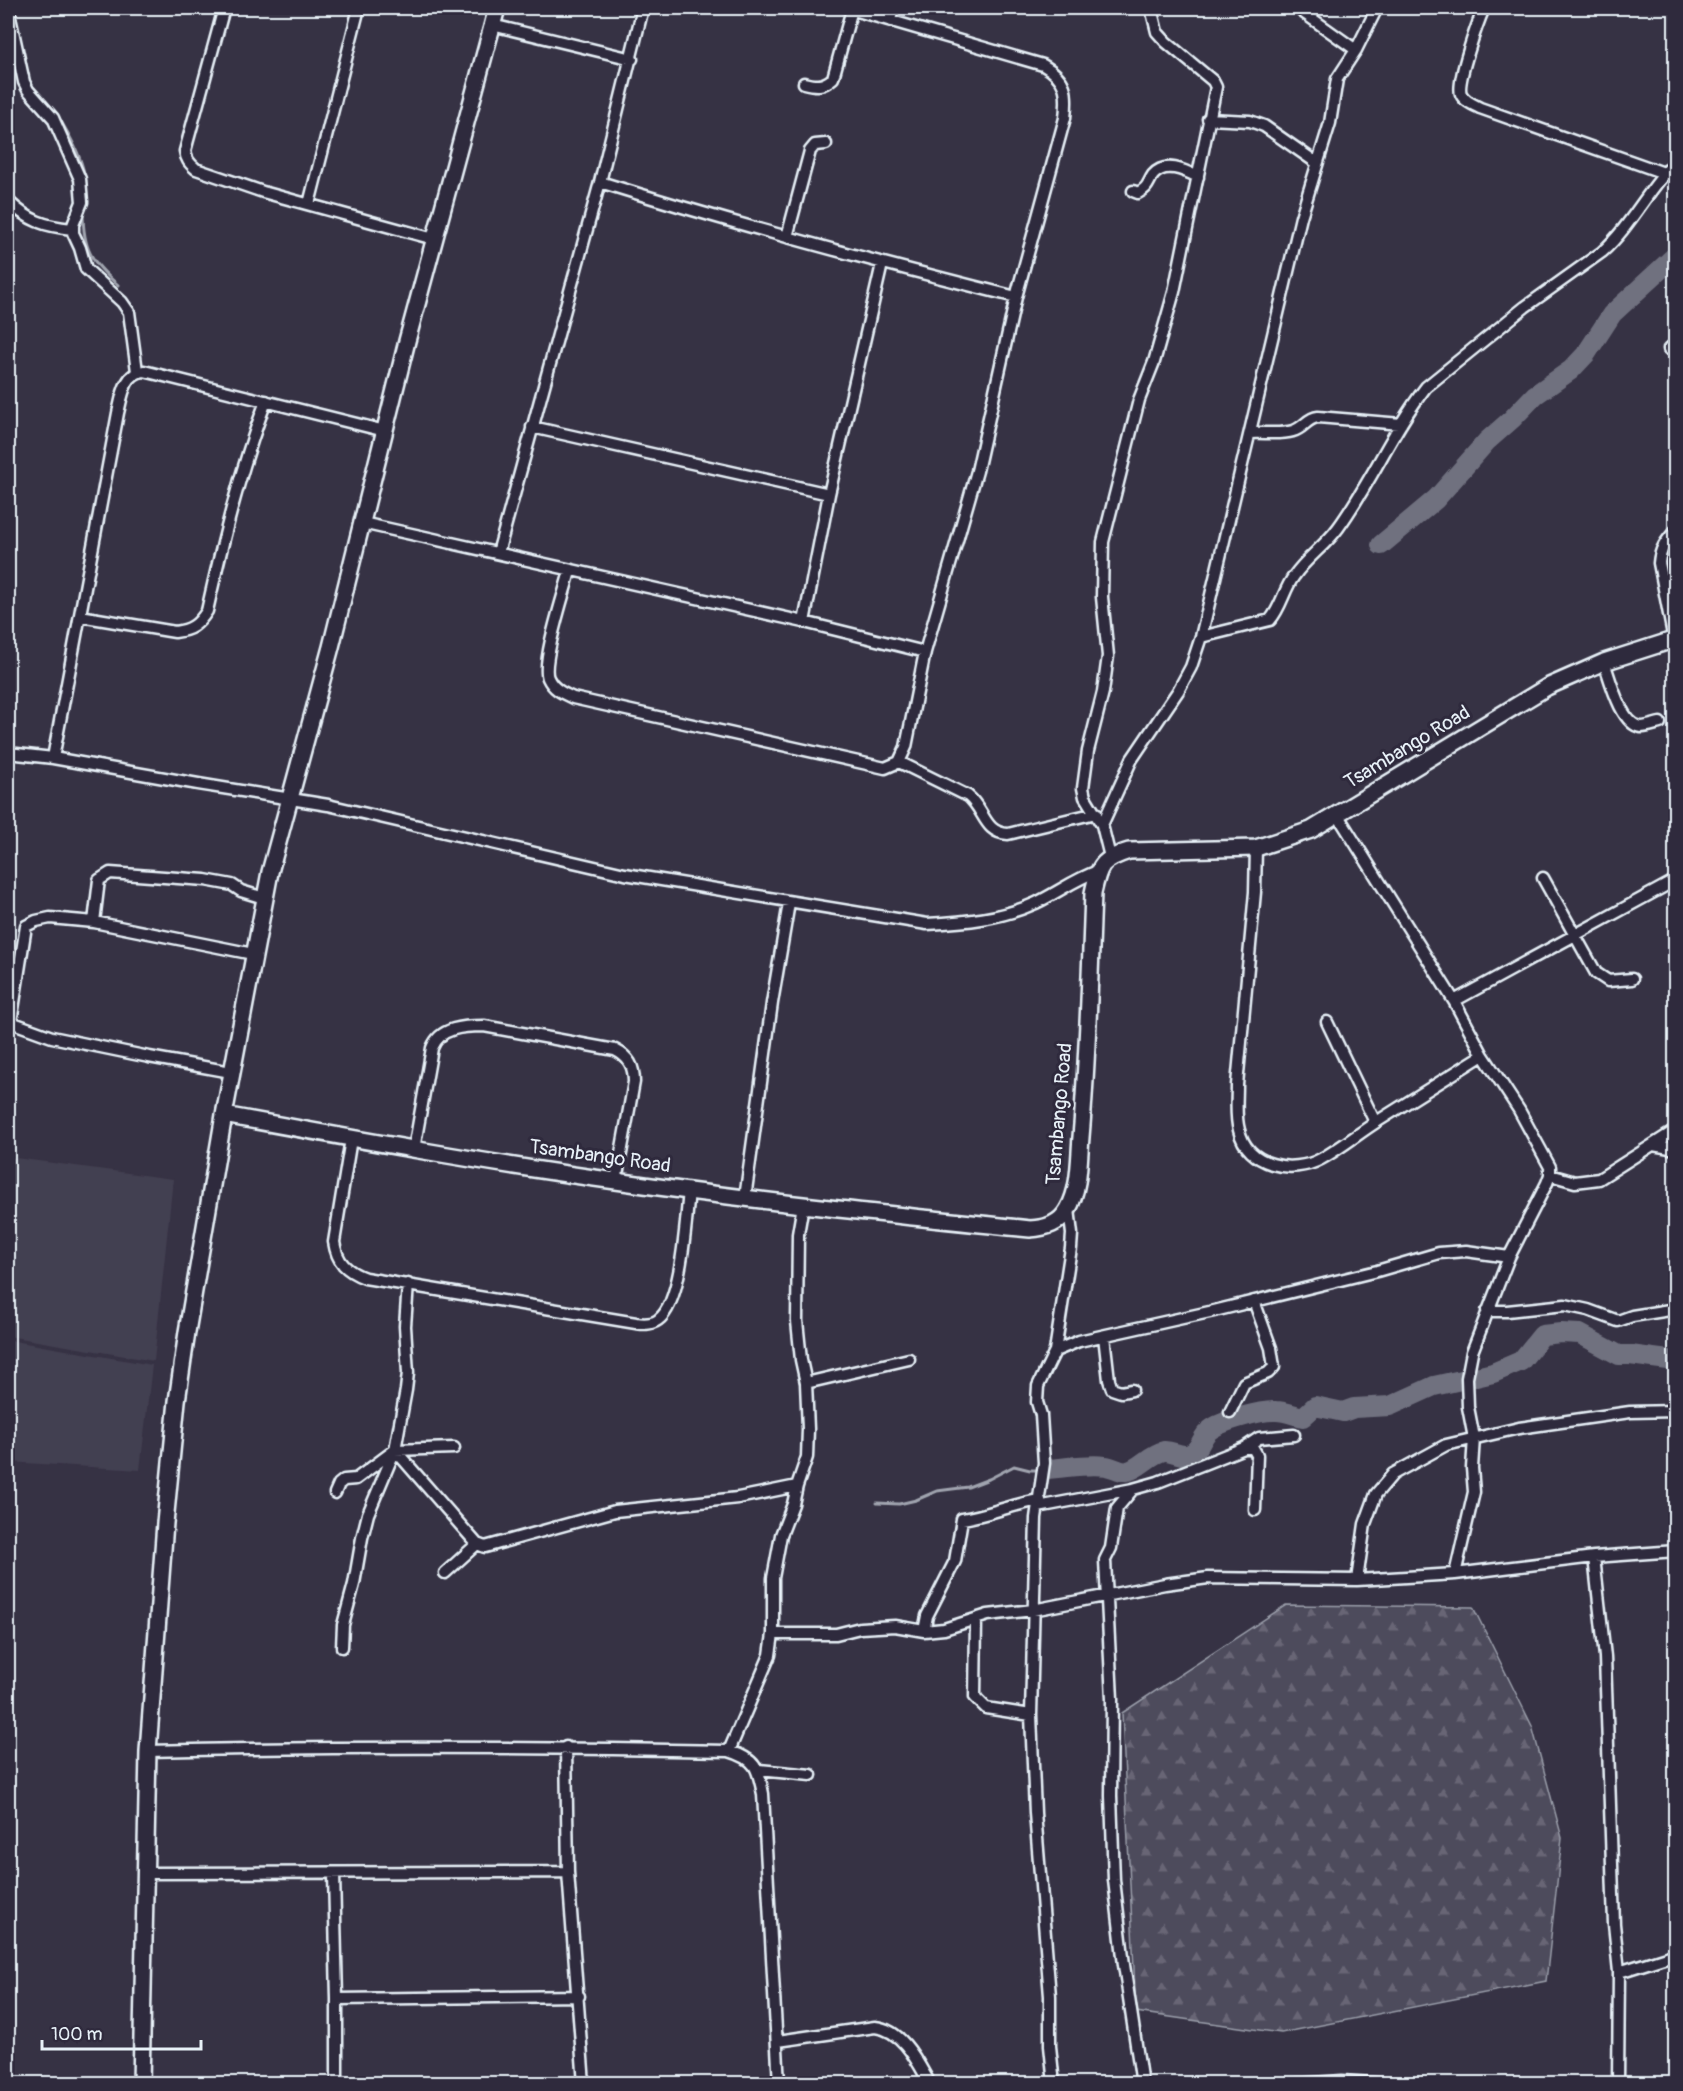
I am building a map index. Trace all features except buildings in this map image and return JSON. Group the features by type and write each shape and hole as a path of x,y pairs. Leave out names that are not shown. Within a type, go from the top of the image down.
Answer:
{"street":[{"path":"8,8 24,82 28,90 53,118 80,179 82,202 72,229 86,269 122,302 129,312 137,371"},
{"path":"224,8 185,151 186,158 196,169 262,192 434,239"},
{"path":"309,204 358,8"},
{"path":"141,2084 148,1751 165,1523 177,1401 187,1332 231,1072 264,898 331,647 434,239 497,8"},
{"path":"498,553 600,182 643,8"},
{"path":"570,571 547,659 547,676 556,690 573,698 885,768 899,762 906,747 926,652 977,471 1016,297 1065,118 1066,91 1062,80 1054,71 1043,65 849,8 833,78 826,85 816,86 804,83"},
{"path":"890,20 893,8"},
{"path":"8,753 53,758 328,805 625,874 789,903 927,924 969,922 1010,913 1028,906 1080,877 1098,871 1110,857 1102,825 1085,797 1083,788 1088,751 1103,692 1108,656 1102,597 1103,542 1139,400 1154,362 1174,292 1215,91 1215,84 1157,32 1150,8"},
{"path":"1297,8 1356,50"},
{"path":"1102,825 1132,759 1178,692 1191,667 1201,637 1298,228 1330,123 1337,79 1356,50 1377,8"},
{"path":"1484,8 1464,69 1460,90 1465,99 1480,108 1664,173"},
{"path":"492,25 632,59"},
{"path":"1208,119 1250,121 1264,126 1317,163"},
{"path":"787,237 810,152 815,145 826,144"},
{"path":"1201,637 1270,620 1275,615 1282,596 1294,575 1337,530 1426,387 1525,306 1602,252 1613,242 1676,160"},
{"path":"1133,191 1138,193 1147,188 1152,176 1168,167 1183,170 1198,177"},
{"path":"600,182 882,264 1016,297"},
{"path":"8,201 36,222 72,229"},
{"path":"804,622 829,494 882,264"},
{"path":"53,758 118,413 125,386 130,377 137,371 144,371 385,431"},
{"path":"80,616 175,632 188,630 200,623 207,611 230,509 250,442 266,401"},
{"path":"1250,433 1291,432 1300,428 1312,417 1401,424"},
{"path":"532,427 829,494"},
{"path":"362,523 804,622 926,652"},
{"path":"1675,639 1659,563 1664,543 1676,530"},
{"name":"Tsambango Road","path":"1110,857 1129,851 1256,848 1311,830 1547,687 1604,662 1675,639"},
{"path":"1604,662 1624,715 1632,724 1643,727 1660,723"},
{"path":"899,762 968,796 974,801 991,828 998,833 1008,834 1096,813"},
{"path":"1337,814 1454,1001 1483,1055 1547,1159 1550,1175 1509,1257 1472,1352 1467,1378 1468,1407 1474,1438 1472,1468 1474,1492 1455,1574"},
{"path":"1256,848 1255,892 1237,1085 1239,1131 1250,1152 1272,1165 1295,1166 1321,1160 1375,1122 1483,1055"},
{"name":"Tsambango Road","path":"224,1115 351,1139 616,1181 745,1198 1030,1229 1056,1223 1069,1209 1076,1185 1085,1095 1093,893 1098,871"},
{"path":"94,922 99,880 110,873 213,881 232,885 241,891 264,898"},
{"path":"1543,878 1596,973 1601,978 1614,982 1632,979"},
{"path":"1454,1001 1676,880"},
{"path":"745,1198 772,1003 789,903"},
{"path":"231,1072 149,1058 52,1037 9,1022 26,926 50,918 94,922 253,954"},
{"path":"1327,1022 1375,1122"},
{"path":"414,1149 435,1039 442,1033 469,1026 484,1026 615,1050 625,1055 634,1072 634,1082 616,1181"},
{"path":"1550,1175 1575,1182 1599,1179 1676,1130"},
{"path":"351,1139 334,1242 341,1264 358,1276 636,1323 655,1322 668,1308 675,1290 690,1190"},
{"path":"1653,1145 1676,1149"},
{"path":"729,1750 770,1654 773,1634 773,1578 781,1535 807,1457 806,1383 801,1360 798,1321 798,1234 803,1205"},
{"path":"1054,2084 1050,2046 1050,1996 1035,1813 1031,1715 1033,1610 1039,1504 1044,1463 1041,1415 1037,1402 1038,1386 1055,1351 1071,1248 1069,1209"},
{"path":"1055,1351 1080,1341 1377,1271 1439,1253 1466,1251 1509,1257"},
{"path":"342,1647 343,1625 368,1514 395,1450 408,1373 405,1326 408,1284"},
{"path":"1230,1412 1244,1383 1268,1373 1274,1367 1271,1348 1254,1301"},
{"path":"1487,1311 1565,1305 1588,1310 1618,1321 1632,1316 1676,1310"},
{"path":"1104,1336 1112,1389 1121,1392 1132,1390"},
{"path":"806,1383 909,1359"},
{"path":"1357,1580 1367,1515 1376,1494 1393,1474 1446,1445 1519,1428 1630,1412 1676,1411"},
{"path":"924,1631 927,1616 955,1561 963,1519 985,1516 1003,1509 1133,1489 1158,1482 1244,1448 1259,1438 1294,1435"},
{"path":"334,1493 344,1480 356,1479 395,1450 454,1448"},
{"path":"1244,1448 1253,1449 1257,1455 1255,1510"},
{"path":"395,1450 477,1545 485,1547 615,1511 738,1498 797,1486"},
{"path":"1133,1489 1120,1503 1111,1548 1106,1560 1112,1699 1114,1880 1124,1965 1143,2084"},
{"path":"445,1574 477,1545"},
{"path":"773,1634 836,1634 861,1628 895,1626 924,1631 944,1629 987,1615 1033,1610 1107,1594 1208,1578 1357,1580 1455,1574 1594,1557 1676,1551"},
{"path":"1594,1557 1605,1657 1614,1924 1618,1972 1618,2084"},
{"path":"976,1619 975,1697 986,1708 1031,1715"},
{"path":"148,1751 359,1746 729,1750 741,1754 752,1761 759,1770 763,1794 779,2084"},
{"path":"566,1748 567,1872 579,1996 584,2084"},
{"path":"759,1770 811,1775"},
{"path":"146,1873 567,1872"},
{"path":"334,1874 337,2084"},
{"path":"1618,1972 1676,1954"},
{"path":"337,1999 579,1996"},
{"path":"778,2042 884,2028 892,2031 913,2054 930,2084"},
{"path":"1297,2084 1342,2081 1387,2084"}],"shaded area":[{"path":"8,1157 173,1179 154,1361 8,1336"},
{"path":"8,1340 152,1365 140,1470 8,1462"}],"green space":[{"path":"1286,1605 1473,1607 1532,1726 1562,1838 1546,1981 1281,2033 1136,2012 1122,1713"}],"waterway":[{"path":"38,94 46,101 68,133 79,157 85,179"},
{"path":"83,212 83,225 90,254 101,269 118,285"},
{"path":"1381,545 1436,499 1487,441 1535,395 1571,370 1586,354 1612,314 1676,255"},
{"path":"1476,1377 1493,1373 1521,1361 1542,1335 1561,1333 1580,1334 1619,1355 1676,1361"},
{"path":"1047,1469 1099,1465 1128,1471 1164,1451 1190,1454 1210,1430 1242,1417 1276,1411 1303,1417 1315,1406 1343,1412 1354,1408 1390,1406 1434,1386 1461,1380"},
{"path":"877,1503 899,1504 937,1491 968,1487 1014,1466 1041,1470"}]}
